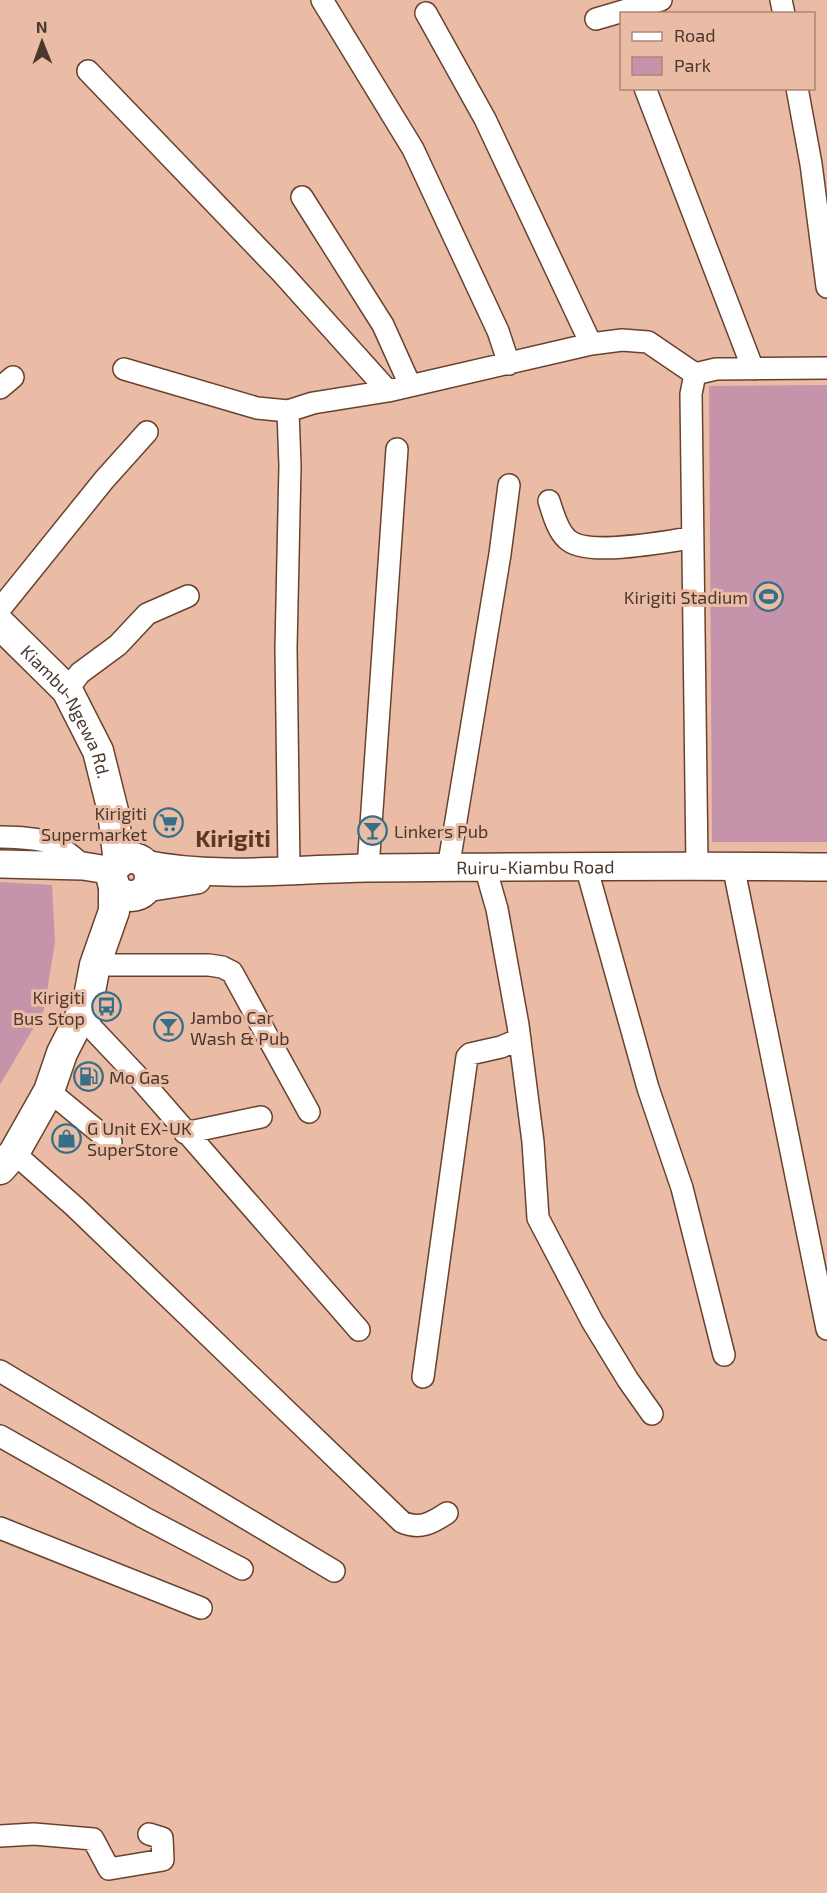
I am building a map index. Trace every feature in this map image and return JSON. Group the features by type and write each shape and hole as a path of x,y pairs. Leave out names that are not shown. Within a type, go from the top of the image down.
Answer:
{"highway":[{"name":"Kiambu-Ngewa Rd.","path":"0,624 67,690 98,751 130,875"},
{"path":"7,1161 49,1091 62,1053 88,1002 97,960 114,911 130,875"}],"main road":[{"path":"0,864 78,866"},
{"name":"Ruiru-Kiambu Road","path":"78,866 130,875 177,869 243,871 586,866 827,867"}],"street":[{"path":"322,0 413,149 498,331 509,364"},
{"path":"622,12 662,0"},
{"path":"426,13 485,119 591,344"},
{"path":"596,20 620,13"},
{"path":"88,71 282,273 388,391"},
{"path":"646,90 753,369"},
{"path":"797,90 811,164 827,286"},
{"path":"302,197 383,325 410,385"},
{"path":"124,369 257,408 288,411 313,403 388,391 591,344 622,340 648,342 695,375"},
{"path":"695,375 716,369 827,368"},
{"path":"695,375 691,394 697,866"},
{"path":"288,411 290,466 286,648 289,870"},
{"path":"0,609 104,480 147,432"},
{"path":"368,868 397,449"},
{"path":"448,868 509,485"},
{"path":"549,501 562,533 567,540 580,546 605,548 692,538"},
{"path":"67,690 80,673 118,645 147,614 188,596"},
{"path":"0,837 33,838 54,842 78,866"},
{"path":"586,866 648,1088 682,1188 724,1355"},
{"path":"733,866 827,1329"},
{"path":"484,867 496,909 520,1039 538,1218 592,1321 652,1414"},
{"path":"97,960 210,965 232,972 309,1112"},
{"path":"88,1002 90,1026 141,1080 359,1330"},
{"path":"423,1377 467,1057 470,1054 501,1047 520,1039"},
{"path":"49,1091 111,1142"},
{"path":"185,1133 261,1117"},
{"path":"7,1161 75,1207 402,1522 413,1527 421,1526 432,1523 447,1513"},
{"path":"0,1371 334,1571"},
{"path":"0,1436 143,1517 242,1569"},
{"path":"0,1528 201,1608"},
{"path":"0,1543 65,1569"},
{"path":"0,1836 34,1834 93,1839 108,1869 163,1860 162,1838 149,1834"}],"green space":[{"name":"Kirigiti Stadium","path":"827,385 827,842 712,842 709,386"},
{"path":"0,882 52,885 55,942 44,1010 0,1085"}],"place":[{"name":"Kirigiti Stadium","path":"769,597"},
{"name":"Kirigiti Supermarket","path":"168,823"},
{"name":"Linkers Pub","path":"373,831"},
{"name":"Kirigiti Bus Stop","path":"106,1007"},
{"name":"Jambo Car Wash & Pub","path":"169,1027"},
{"name":"Mo Gas","path":"88,1077"},
{"name":"G Unit EX-UK SuperStore","path":"66,1138"}],"district":[{"name":"Kirigiti","path":"233,837"}]}
